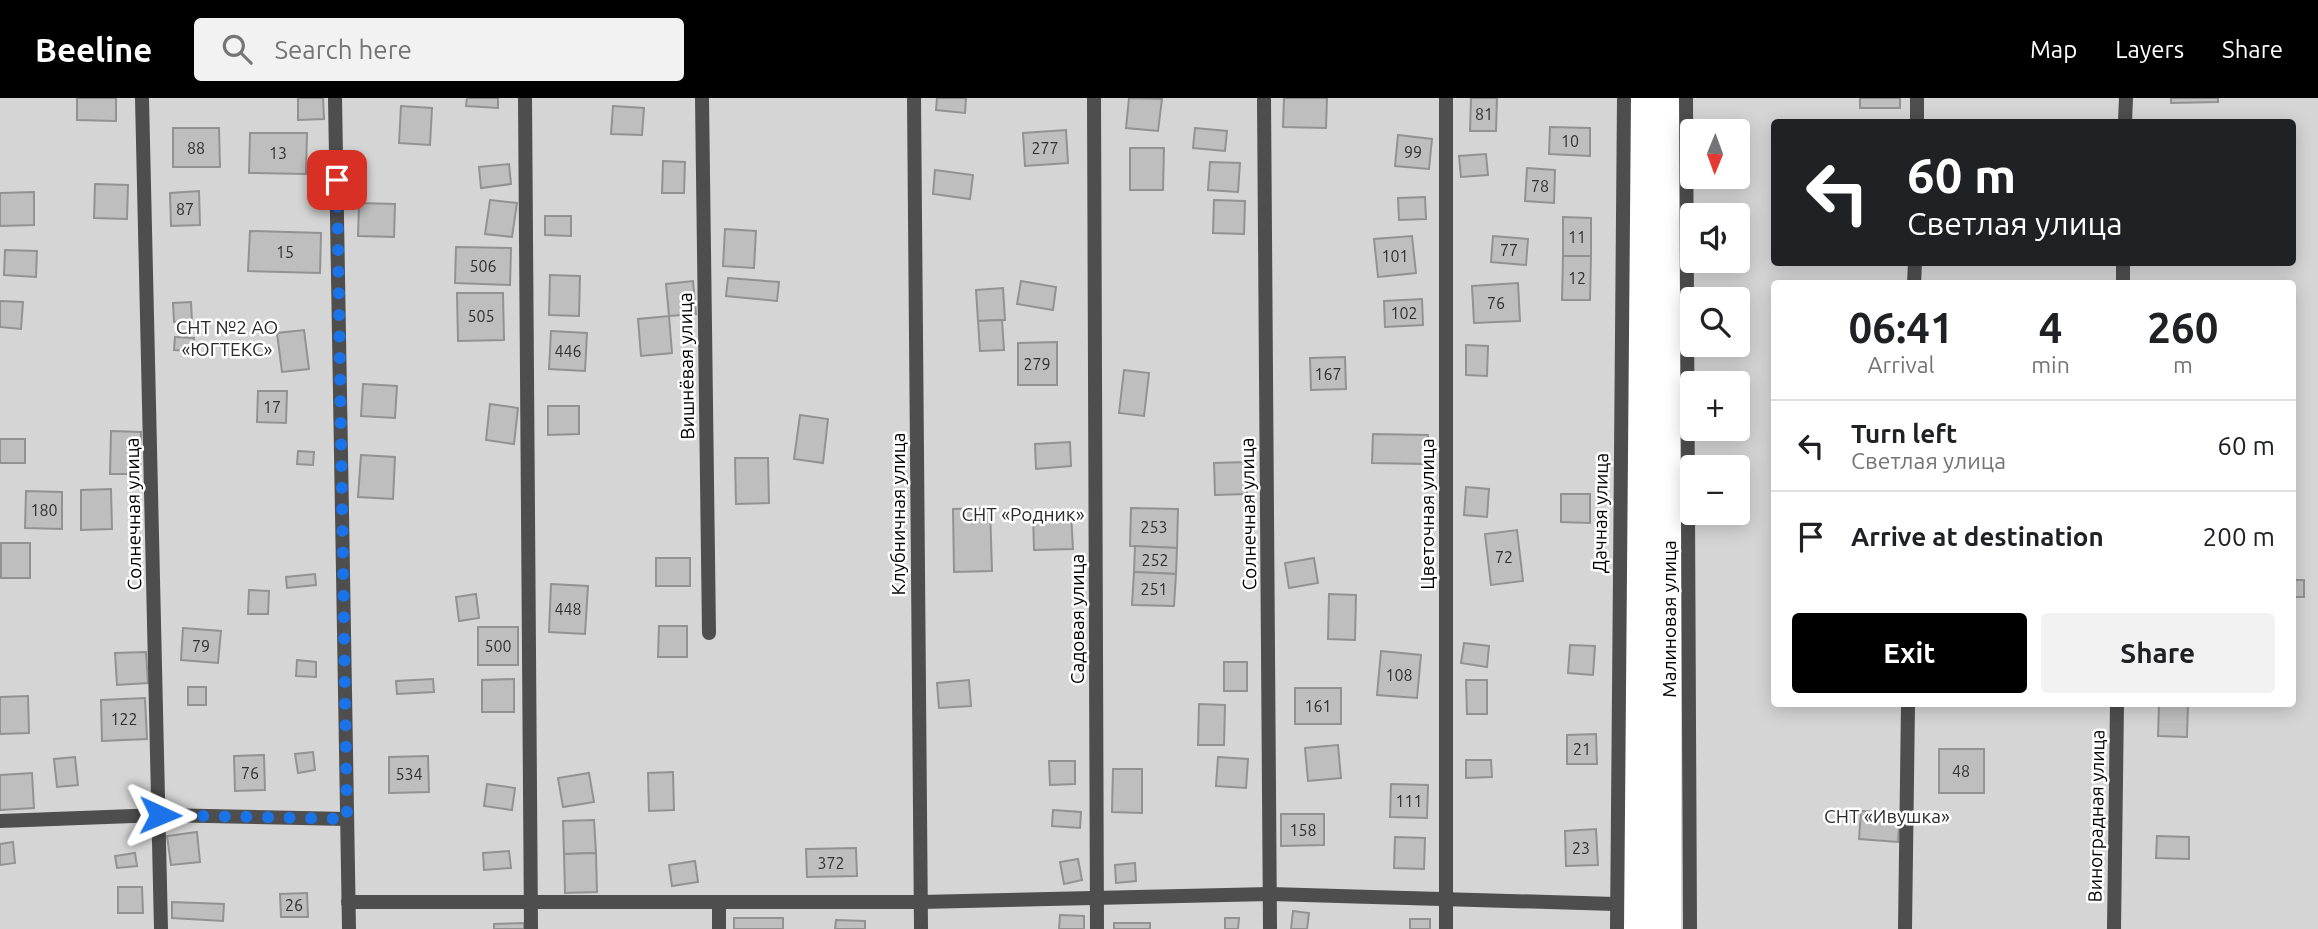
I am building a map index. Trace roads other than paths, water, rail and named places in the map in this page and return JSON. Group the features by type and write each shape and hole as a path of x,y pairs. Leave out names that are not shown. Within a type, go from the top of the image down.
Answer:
{"street":[{"name":"Солнечная улица","path":"142,98 161,929"},
{"path":"335,98 349,929"},
{"path":"525,98 531,929"},
{"name":"Вишнёвая улица","path":"702,98 709,633"},
{"name":"Клубничная улица","path":"914,98 920,929"},
{"name":"Садовая улица","path":"1094,98 1097,929"},
{"name":"Солнечная улица","path":"1264,98 1270,929"},
{"name":"Цветочная улица","path":"1446,98 1446,929"},
{"name":"Дачная улица","path":"1617,929 1615,904 1624,98"},
{"name":"Малиновая улица","path":"1686,98 1690,929"},
{"path":"1917,98 1917,119"},
{"path":"2125,119 2126,98"},
{"path":"1905,929 1908,707"},
{"name":"Виноградная улица","path":"2114,929 2117,707"},
{"path":"0,821 160,815 347,819"},
{"path":"348,902 921,902 1270,894 1615,904"},
{"path":"719,902 719,929"}],"park label":[{"name":"СНТ №2 АО «ЮГТЕКС»","path":"227,338"},
{"name":"СНТ «Родник»","path":"1023,514"},
{"name":"СНТ «Ивушка»","path":"1887,816"}]}
